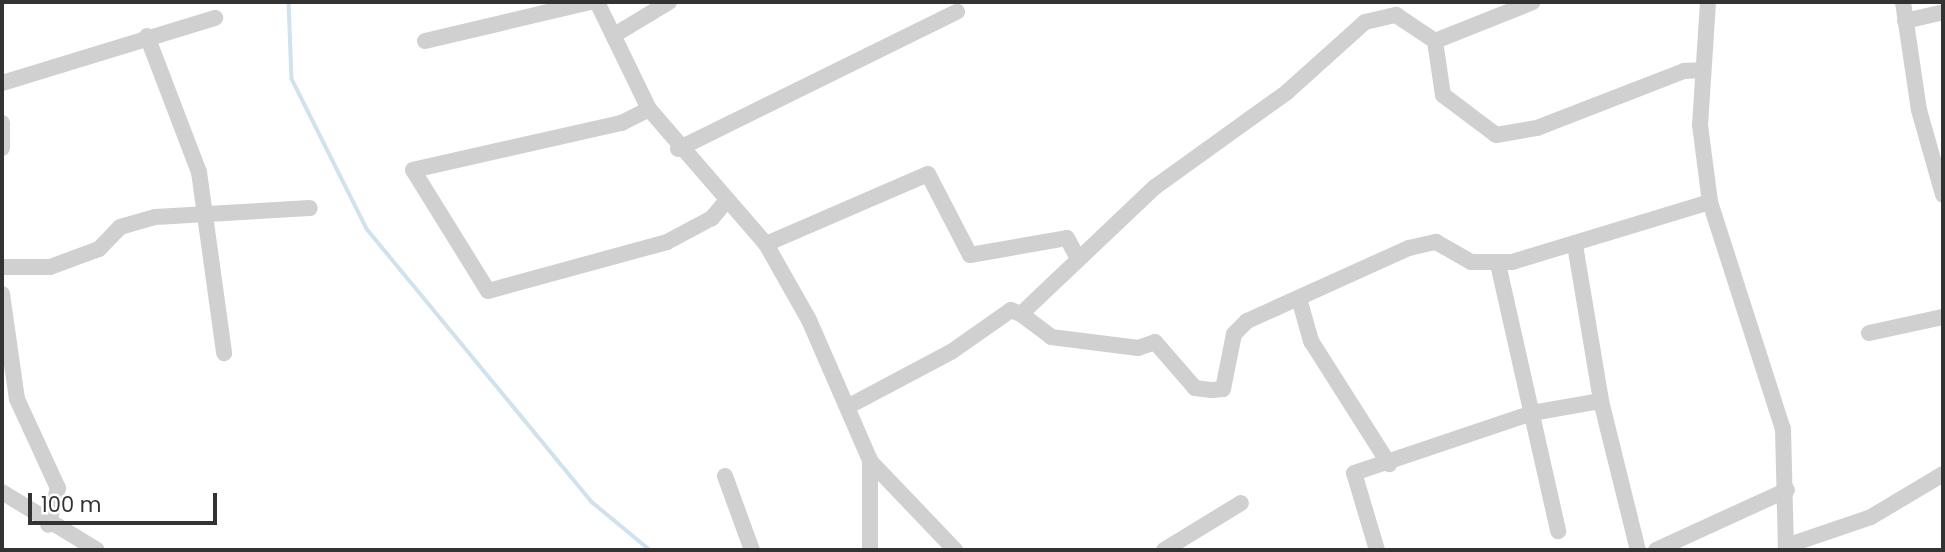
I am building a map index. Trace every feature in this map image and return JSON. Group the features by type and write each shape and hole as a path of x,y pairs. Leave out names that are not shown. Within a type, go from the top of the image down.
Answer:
{"street":[{"path":"425,41 590,2"},
{"path":"597,2 616,34 649,110 678,149 765,244 849,406 870,460 870,550"},
{"path":"616,34 669,2"},
{"path":"1435,41 1533,2"},
{"path":"1709,2 1700,125 1710,202 1770,380 1783,429 1787,490 1786,548 1879,513 1943,474"},
{"path":"1903,2 1919,110 1940,173 1943,195"},
{"path":"678,149 957,12"},
{"path":"1905,21 1943,12"},
{"path":"1021,314 1077,257 1155,187 1287,92 1366,22 1396,15 1435,41 1443,95 1496,135 1537,128 1672,76 1703,70"},
{"path":"2,83 146,36 215,18"},
{"path":"146,36 199,172 224,353"},
{"path":"649,110 621,122 412,170 488,291 667,242 712,218 727,201"},
{"path":"2,123 2,148"},
{"path":"765,244 928,174 970,255 1067,238 1077,257"},
{"path":"849,406 951,352 1011,310 1021,314 1051,337 1138,348 1155,342 1195,387 1223,389 1234,334 1247,321 1300,302 1430,242 1471,262 1498,264 1575,245 1710,202"},
{"path":"2,267 50,267 99,250 120,227 206,214 310,208"},
{"path":"1575,245 1601,401 1638,550"},
{"path":"1498,264 1558,531"},
{"path":"2,295 17,399 58,488 48,525"},
{"path":"1300,302 1311,341 1389,464"},
{"path":"1869,333 1943,317"},
{"path":"1377,550 1352,480 1362,467 1389,464 1532,413 1601,401"},
{"path":"870,460 956,550"},
{"path":"724,477 752,550"},
{"path":"1656,550 1787,490"},
{"path":"2,492 32,506 48,525 97,550"},
{"path":"1164,550 1241,503"}],"waterway":[{"path":"289,2 292,79 367,229 592,502 650,550"}]}
